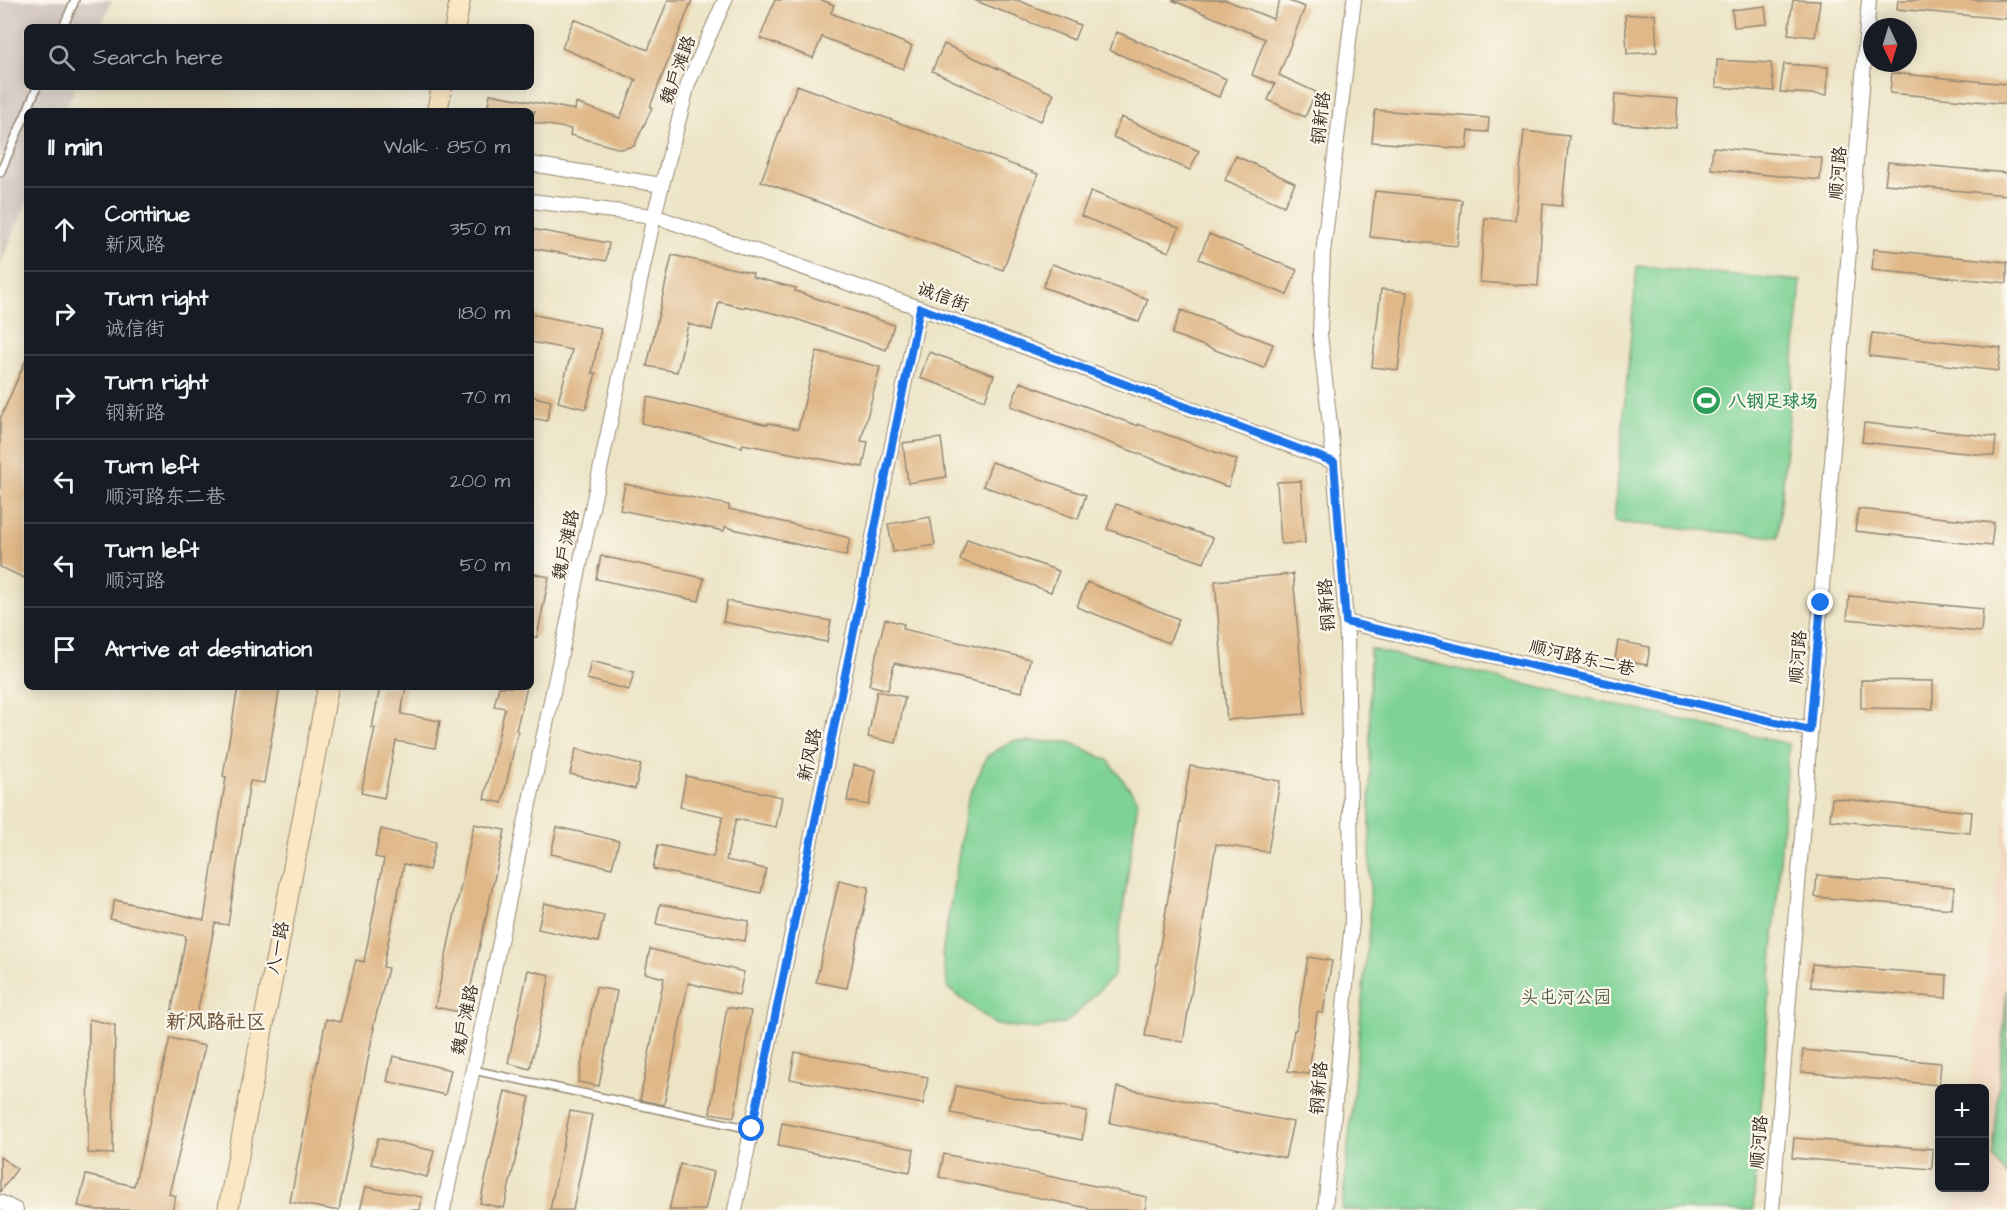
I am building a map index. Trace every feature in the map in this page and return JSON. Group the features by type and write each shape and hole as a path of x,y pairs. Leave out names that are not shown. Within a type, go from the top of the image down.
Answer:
{"street":[{"path":"456,24 460,0"},
{"name":"魏户滩路","path":"443,1210 654,216 688,84 725,0"},
{"name":"钢新路","path":"1325,1210 1352,921 1346,622 1334,462 1320,334 1323,253 1354,0"},
{"name":"顺河路","path":"1772,1210 1869,0"},
{"path":"438,108 441,90"},
{"path":"534,164 662,185"},
{"name":"诚信街","path":"534,201 654,216 920,308 1334,462"},
{"name":"新风路","path":"735,1210 920,308"},
{"name":"顺河路东二巷","path":"1346,622 1810,730"},
{"name":"八一路","path":"228,1210 327,690"},
{"path":"0,1202 16,1210"}],"lane":[{"path":"64,24 75,0"},
{"path":"28,108 37,90"},
{"path":"0,173 24,118"},
{"path":"473,1070 752,1129"}],"shaded area":[{"path":"0,0 112,0 102,24 24,24 24,90 74,90 66,108 24,108 24,209 0,266"},
{"path":"2007,803 2007,1210 1954,1210 1956,1192 1989,1192 1989,1084 1971,1084"}],"green space":[{"name":"八钢足球场","path":"1637,266 1801,281 1778,537 1614,522"},
{"name":"头屯河公园","path":"1370,649 1789,744 1753,1210 1342,1210 1370,918"},
{"path":"1013,741 1070,742 1108,760 1138,800 1114,975 1067,1022 1038,1029 996,1025 948,988 942,954 968,799 987,756"},
{"path":"2007,989 2007,1176 1993,1157"}],"building":[{"path":"668,0 692,0 650,107 652,108 634,146 621,149 570,135 571,129 534,123 534,108 488,108 490,94 575,110 576,103 620,118 636,80 562,48 574,19 648,50"},
{"path":"775,0 822,0 834,5 831,13 912,46 903,69 822,37 813,58 760,38"},
{"path":"974,0 1017,0 1080,25 1074,40"},
{"path":"1172,0 1226,0 1273,19 1280,0 1305,7 1279,75 1316,92 1305,117 1268,100 1275,84 1252,75 1265,39"},
{"path":"1793,0 1820,1 1815,37 1788,34"},
{"path":"1898,0 2007,0 2007,19 1897,9"},
{"path":"1765,6 1767,24 1734,27 1732,10"},
{"path":"1655,14 1657,52 1627,54 1625,15"},
{"path":"1117,32 1226,79 1219,97 1109,50"},
{"path":"944,44 1054,94 1041,121 932,71"},
{"path":"1717,60 1771,63 1774,91 1716,87"},
{"path":"1784,64 1828,67 1827,95 1780,92"},
{"path":"1892,73 2007,84 2007,104 1890,93"},
{"path":"797,85 1038,174 1003,270 761,181"},
{"path":"1615,94 1678,99 1676,128 1613,123"},
{"path":"1375,110 1489,118 1488,132 1469,131 1467,149 1372,142"},
{"path":"1121,117 1199,151 1190,170 1113,137"},
{"path":"1524,131 1569,136 1562,206 1543,204 1538,286 1480,282 1485,218 1515,220"},
{"path":"1713,147 1822,158 1820,180 1711,169"},
{"path":"1236,156 1295,183 1284,206 1225,180"},
{"path":"1888,162 2007,173 2007,195 1885,184"},
{"path":"1091,191 1179,228 1169,252 1081,216"},
{"path":"1375,191 1462,200 1457,246 1370,237"},
{"path":"534,230 609,243 606,261 534,249"},
{"path":"1209,234 1297,270 1287,295 1199,259"},
{"path":"1874,249 2007,262 2007,283 1872,270"},
{"path":"672,255 753,273 752,277 796,288 795,291 894,325 886,350 793,318 719,302 712,330 688,324 677,372 647,366"},
{"path":"1052,264 1148,299 1139,322 1043,287"},
{"path":"1381,289 1407,292 1398,370 1372,367"},
{"path":"1181,310 1273,344 1264,368 1172,334"},
{"path":"534,315 601,328 592,373 596,373 586,409 558,402 572,350 534,343"},
{"path":"1872,333 2001,348 1998,371 1869,356"},
{"path":"817,351 880,367 861,441 868,442 863,467 743,444 742,447 641,423 648,397 768,425 768,423 798,429"},
{"path":"929,352 994,375 985,400 920,378"},
{"path":"24,364 24,578 0,567 0,419"},
{"path":"1020,382 1237,460 1228,487 1011,406"},
{"path":"534,397 551,401 547,421 534,419"},
{"path":"1864,423 1996,437 1994,456 1862,442"},
{"path":"941,438 946,477 908,483 903,443"},
{"path":"992,462 1086,495 1078,519 983,486"},
{"path":"1301,481 1305,543 1281,544 1277,482"},
{"path":"625,484 729,505 729,509 850,538 846,556 725,527 724,531 620,510"},
{"path":"1116,504 1213,538 1204,563 1107,529"},
{"path":"1858,509 1994,523 1991,546 1855,531"},
{"path":"930,517 935,545 893,552 888,524"},
{"path":"967,539 1059,571 1051,592 960,560"},
{"path":"601,556 704,578 699,601 596,579"},
{"path":"534,574 549,577 537,637 534,637"},
{"path":"1293,574 1305,714 1227,720 1215,581"},
{"path":"1087,582 1179,619 1169,643 1077,607"},
{"path":"1849,596 1983,609 1981,632 1847,619"},
{"path":"727,601 831,621 827,642 723,622"},
{"path":"885,619 904,624 903,629 1030,659 1022,692 894,663 888,690 869,685"},
{"path":"1618,641 1650,647 1647,665 1615,659"},
{"path":"591,661 634,672 629,690 587,679"},
{"path":"1861,680 1933,681 1933,709 1861,708"},
{"path":"237,690 280,690 264,783 250,781 228,925 215,923 196,1019 171,1014 186,936 110,919 115,900 204,920 226,777 223,776"},
{"path":"379,690 405,690 401,714 440,721 435,748 396,741 384,798 361,793 375,728 372,728"},
{"path":"498,690 526,690 502,803 484,799 505,708 494,706"},
{"path":"877,691 905,697 896,743 868,737"},
{"path":"576,749 641,765 635,789 570,774"},
{"path":"854,765 876,770 869,805 847,801"},
{"path":"1190,766 1280,781 1268,852 1216,844 1183,1042 1145,1036"},
{"path":"686,776 782,797 776,827 736,819 726,860 766,869 761,893 653,869 658,845 713,857 723,816 680,807"},
{"path":"1832,798 1972,812 1970,833 1830,820"},
{"path":"474,824 505,830 465,1013 435,1007"},
{"path":"557,827 619,841 612,868 551,854"},
{"path":"381,829 436,842 429,870 404,864 383,967 388,968 373,1028 339,1210 333,1210 290,1202 326,1019 340,1022 356,960 364,962 384,859 375,857"},
{"path":"1817,875 1954,887 1952,909 1815,897"},
{"path":"839,880 869,887 847,988 816,982"},
{"path":"544,903 604,916 598,942 538,929"},
{"path":"660,904 749,921 745,941 656,924"},
{"path":"650,949 744,972 739,995 688,983 664,1105 640,1100 664,978 645,973"},
{"path":"1308,957 1332,961 1323,1013 1317,1012 1309,1074 1288,1071"},
{"path":"1812,964 1947,975 1946,998 1811,987"},
{"path":"528,970 550,975 530,1069 508,1063"},
{"path":"596,987 617,991 599,1086 578,1082"},
{"path":"727,1007 751,1011 734,1117 710,1113"},
{"path":"89,1019 115,1025 113,1154 88,1153"},
{"path":"170,1038 205,1046 169,1194 176,1196 172,1210 97,1210 78,1206 86,1175 134,1186"},
{"path":"1803,1050 1941,1063 1939,1084 1935,1085 1801,1072"},
{"path":"795,1052 928,1077 923,1104 790,1079"},
{"path":"393,1056 451,1070 445,1095 387,1081"},
{"path":"956,1086 1087,1112 1082,1140 951,1113"},
{"path":"1117,1087 1293,1122 1285,1158 1110,1123"},
{"path":"505,1091 530,1097 504,1208 480,1203"},
{"path":"570,1111 592,1115 573,1210 550,1210"},
{"path":"782,1123 914,1149 910,1172 778,1146"},
{"path":"378,1138 434,1151 427,1177 371,1164"},
{"path":"1794,1138 1933,1149 1932,1169 1792,1158"},
{"path":"944,1154 1147,1197 1145,1210 1088,1210 1088,1208 939,1177"},
{"path":"0,1157 17,1169 0,1192"},
{"path":"680,1164 714,1172 705,1210 669,1210"},
{"path":"366,1187 422,1197 420,1210 360,1210"}],"place":[{"name":"八钢足球场","path":"1707,401"}],"district":[{"name":"新风路社区","path":"216,1022"}],"route":[{"path":"752,1129 920,308 1334,462 1346,622 1810,730 1821,603"}]}
